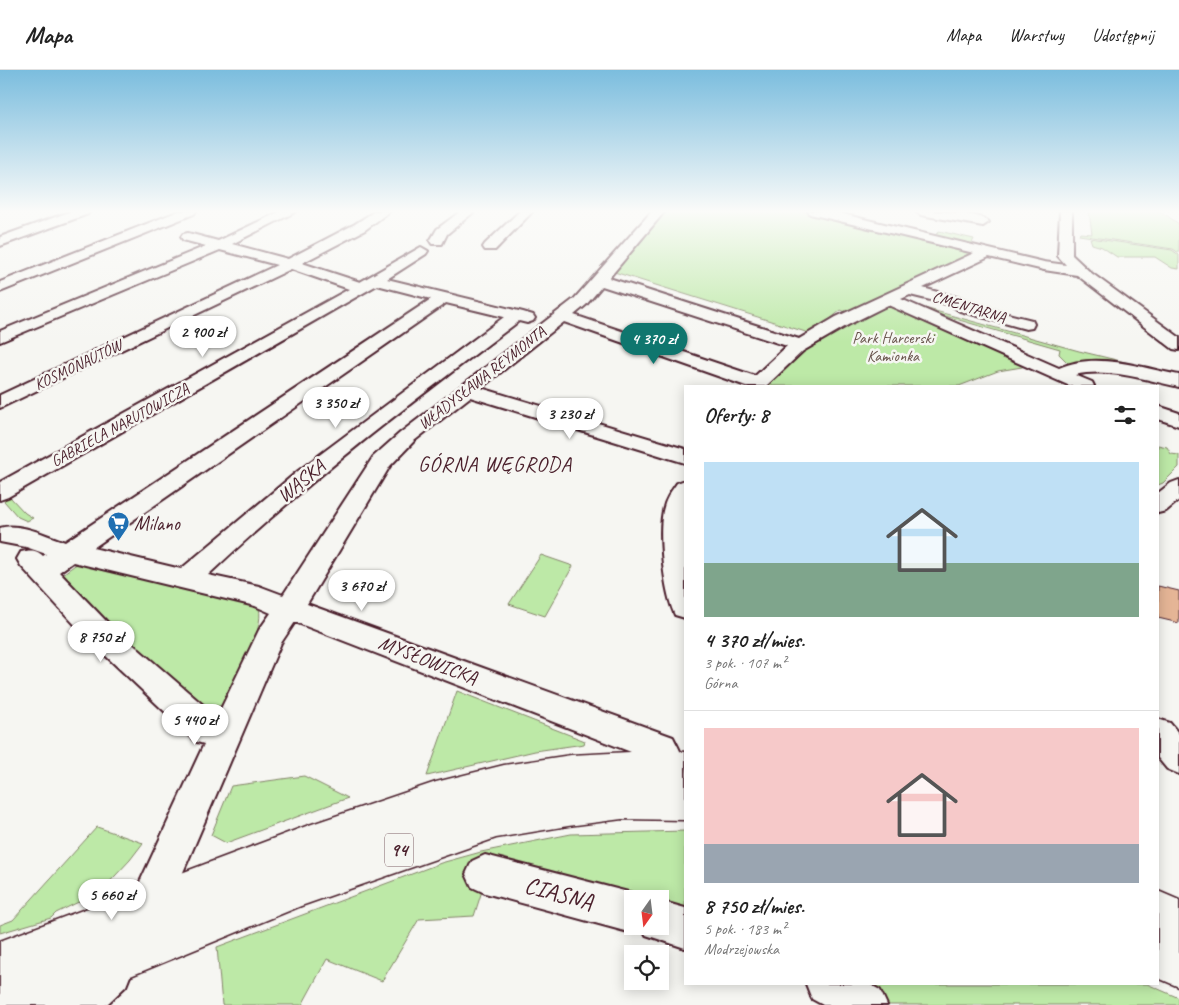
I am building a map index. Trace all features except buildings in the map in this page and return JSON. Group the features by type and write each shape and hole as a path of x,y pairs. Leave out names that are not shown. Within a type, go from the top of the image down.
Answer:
{"main road":[{"name":"94","path":"0,964 309,845 436,801 504,784 570,773 680,780"},
{"name":"94","path":"0,1005 127,956 223,915 442,835 496,818 568,806 622,800 680,780"},
{"path":"1159,913 1179,922"},
{"path":"1159,955 1179,964"}],"street":[{"path":"0,287 81,255"},
{"path":"0,337 197,255"},
{"path":"255,255 368,284 444,297 517,315 556,320 756,385"},
{"name":"KOSMONAUTÓW","path":"0,402 308,255"},
{"name":"GABRIELA NARUTOWICZA","path":"0,492 368,284 415,255"},
{"name":"WŁADYSŁAWA REYMONTA","path":"127,956 269,638 307,582 385,457 402,440 580,302 622,255"},
{"name":"CMENTARNA","path":"756,385 801,345 842,322 888,299 911,290 976,255"},
{"path":"998,255 1044,266 1079,271"},
{"path":"1065,255 1079,271 1179,346"},
{"path":"600,280 801,345"},
{"name":"CMENTARNA","path":"911,290 957,302 966,308 1026,324"},
{"path":"41,571 444,297"},
{"path":"888,299 1072,378 1091,367 1118,369 1179,381"},
{"name":"WĄSKA","path":"186,580 217,551 305,477 402,400 517,315"},
{"path":"5,382 23,391"},
{"path":"466,390 684,456"},
{"path":"1159,412 1179,420"},
{"path":"1159,504 1179,488"},
{"path":"684,490 676,506 674,518 684,601"},
{"path":"3,532 97,630 209,731 227,733"},
{"name":"MYSŁOWICKA","path":"3,532 68,552 259,598 288,608 661,748 680,780"},
{"path":"1159,735 1179,758"},
{"name":"CIASNA","path":"485,874 624,911"},
{"path":"669,924 684,928"},
{"path":"75,1005 127,956"},
{"path":"829,985 865,1005"}],"green space":[{"path":"625,255 974,255 848,313 841,310 812,334 611,271"},
{"path":"1113,255 1178,255 1179,269 1172,268 1155,257 1117,257"},
{"path":"905,304 1079,351 1179,375 1179,377 1069,364 1059,354 1060,349 945,316 941,320"},
{"name":"Park Harcerski Kamionka","path":"887,307 897,307 1026,364 1022,367 998,371 962,385 766,385 795,355 850,323"},
{"path":"1159,445 1167,447 1171,454 1179,455 1179,467 1159,485"},
{"path":"39,478 41,479 10,497 25,513 33,518 27,521 18,517 4,501 6,496"},
{"path":"541,555 573,566 545,616 509,604"},
{"path":"78,563 89,563 250,602 259,608 260,617 254,641 226,699 220,706 208,707 106,622 62,577 64,573"},
{"path":"457,691 585,741 584,744 535,751 427,776"},
{"path":"304,776 348,798 226,843 211,835 231,786"},
{"path":"97,827 143,843 101,891 56,913 51,918 0,933 0,925 13,920"},
{"path":"684,831 684,917 669,913 669,890 624,890 624,903 489,869 474,916 419,919 382,981 327,959 302,1005 222,1005 217,947 441,863 481,852 571,834"},
{"path":"850,985 1149,985 1179,998 1179,1005 883,1005"}],"place":[{"name":"Milano","path":"118,542"}],"district":[{"name":"GÓRNA WĘGRODA","path":"495,464"}]}
